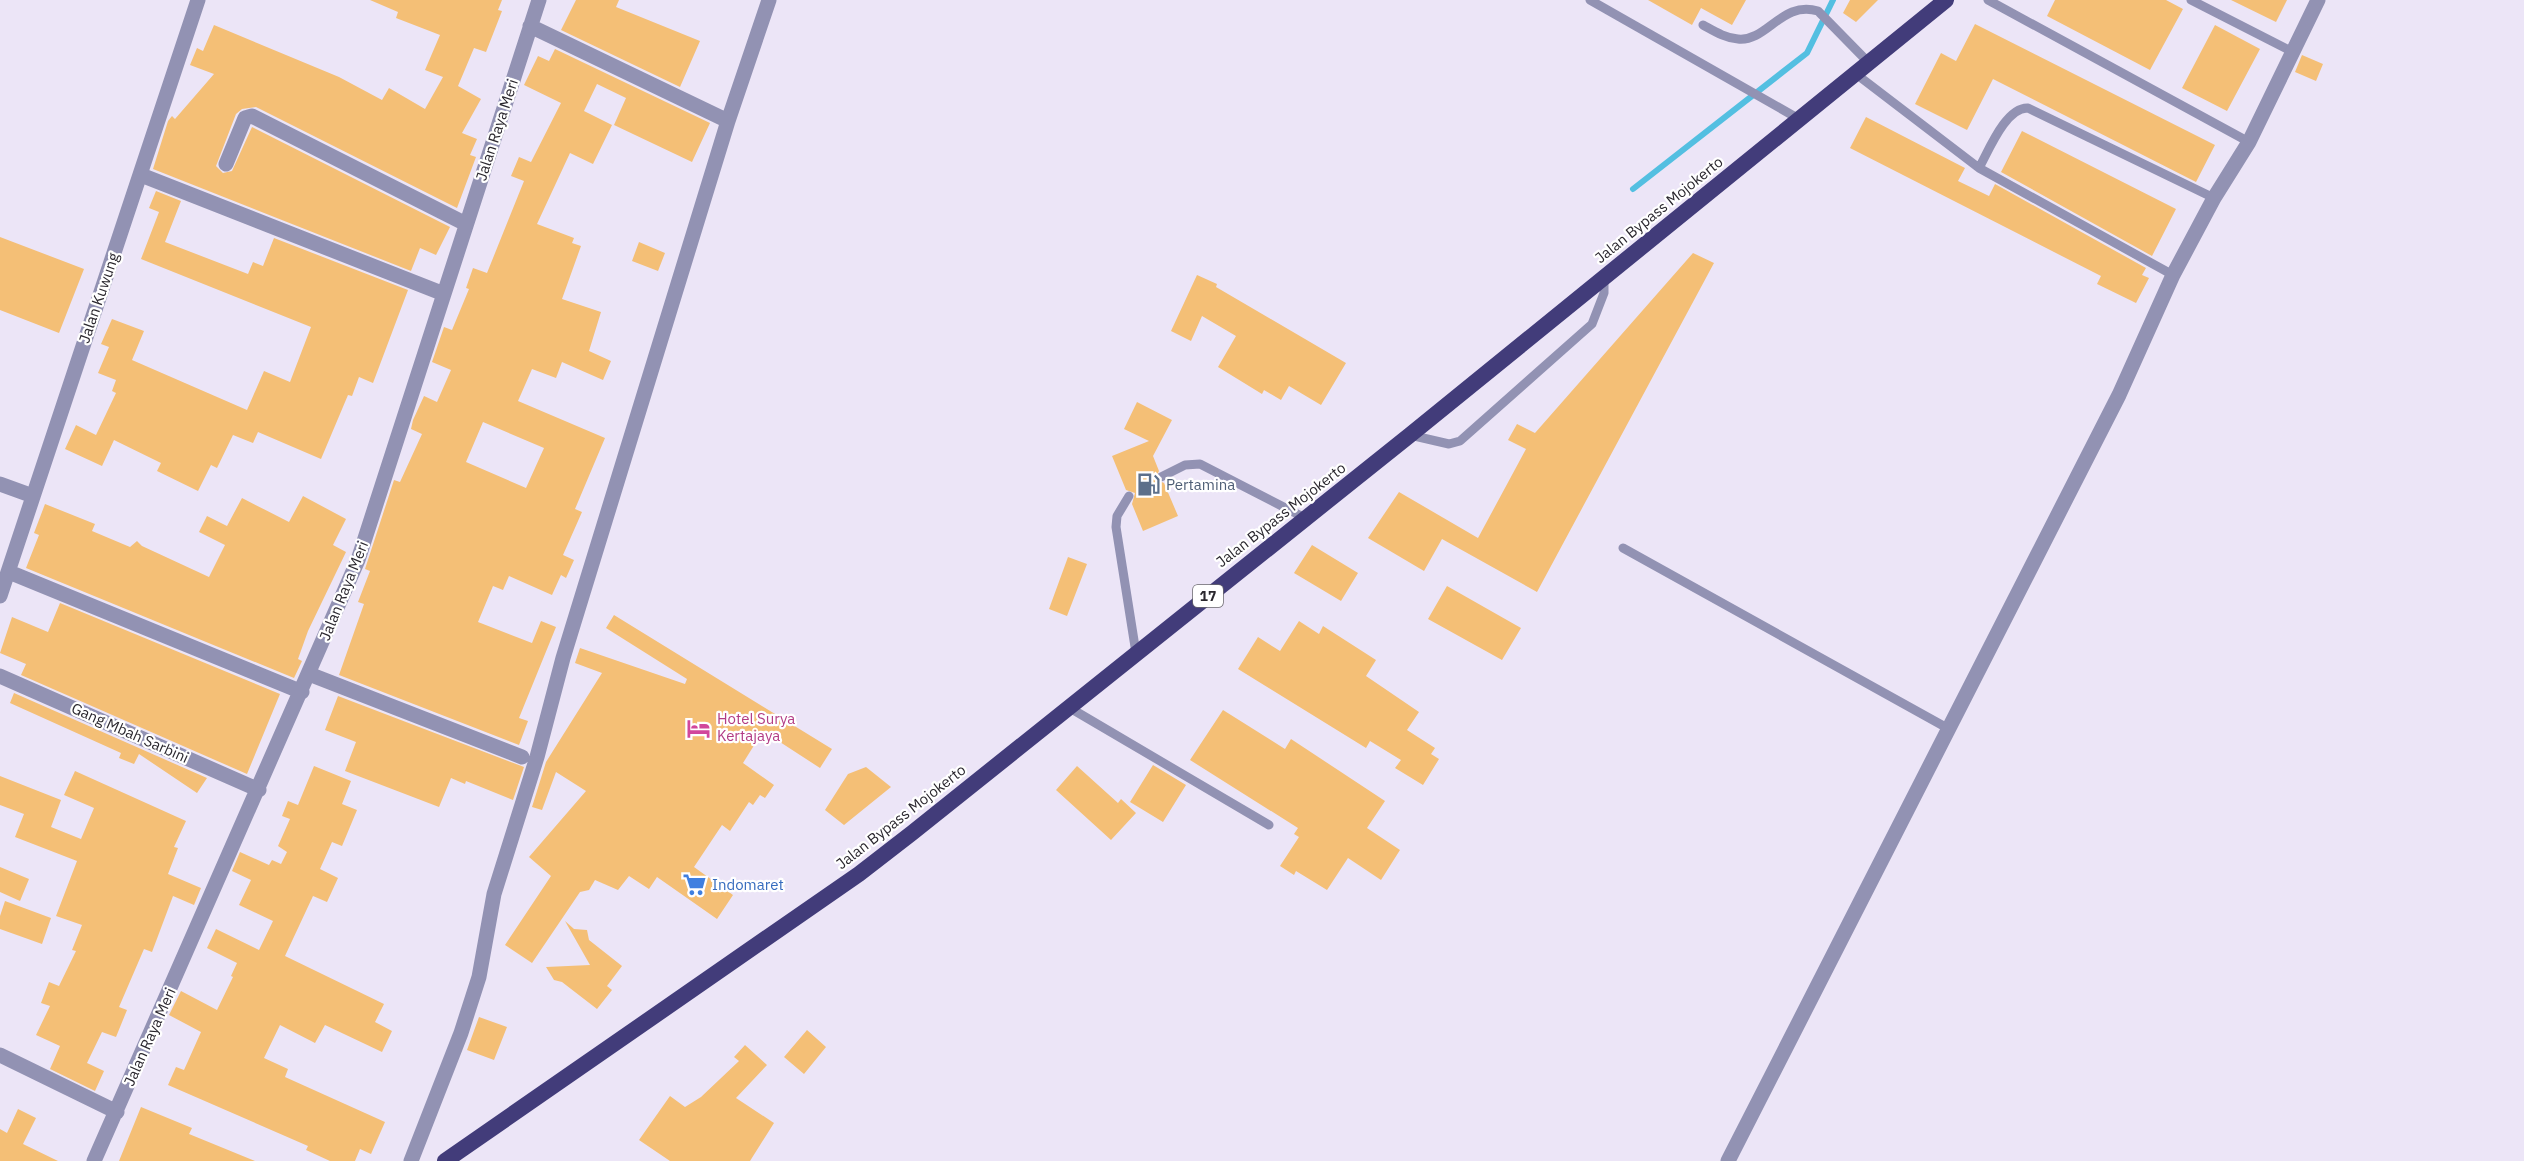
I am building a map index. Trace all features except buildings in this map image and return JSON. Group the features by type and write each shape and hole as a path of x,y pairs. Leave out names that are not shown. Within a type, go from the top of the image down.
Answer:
{"highway":[{"name":"Jalan Bypass Mojokerto","path":"446,1161 859,874 1410,435 1946,0"}],"street":[{"name":"Jalan Kuwung","path":"0,596 198,0"},
{"name":"Jalan Raya Meri","path":"94,1161 259,790 358,560 539,0"},
{"path":"411,1161 461,1033 479,977 494,894 537,757 586,584 728,122 769,0"},
{"path":"1728,1161 2119,395 2173,275 2214,198 2249,141 2291,51 2318,0"},
{"path":"530,26 728,122"},
{"path":"226,164 245,117 252,116 466,224"},
{"path":"141,175 444,294"},
{"path":"0,484 33,496"},
{"path":"9,572 302,692"},
{"path":"309,674 522,757"},
{"name":"Gang Mbah Sarbini","path":"0,676 259,790"},
{"path":"0,1055 117,1112"}],"lane":[{"path":"1590,0 1800,119"},
{"path":"1988,0 2249,141"},
{"path":"2192,0 2291,51"},
{"path":"1703,25 1725,37 1744,39 1753,37 1775,19 1793,9 1810,8 1818,11 1869,63"},
{"path":"1856,74 1979,168 2173,275"},
{"path":"1979,168 2011,113 2016,109 2028,108 2214,198"},
{"path":"1410,435 1449,444 1460,441 1592,324 1605,292 1604,279"},
{"path":"1161,477 1185,465 1200,464 1305,518"},
{"path":"1129,496 1118,516 1116,527 1136,653"},
{"path":"1623,548 1949,729"},
{"path":"1070,708 1269,825"}],"waterway":[{"path":"1633,189 1807,53 1833,0"}],"place":[{"name":"Pertamina","path":"1148,485"},
{"name":"Hotel Surya Kertajaya","path":"699,728"},
{"name":"Indomaret","path":"694,885"}]}
